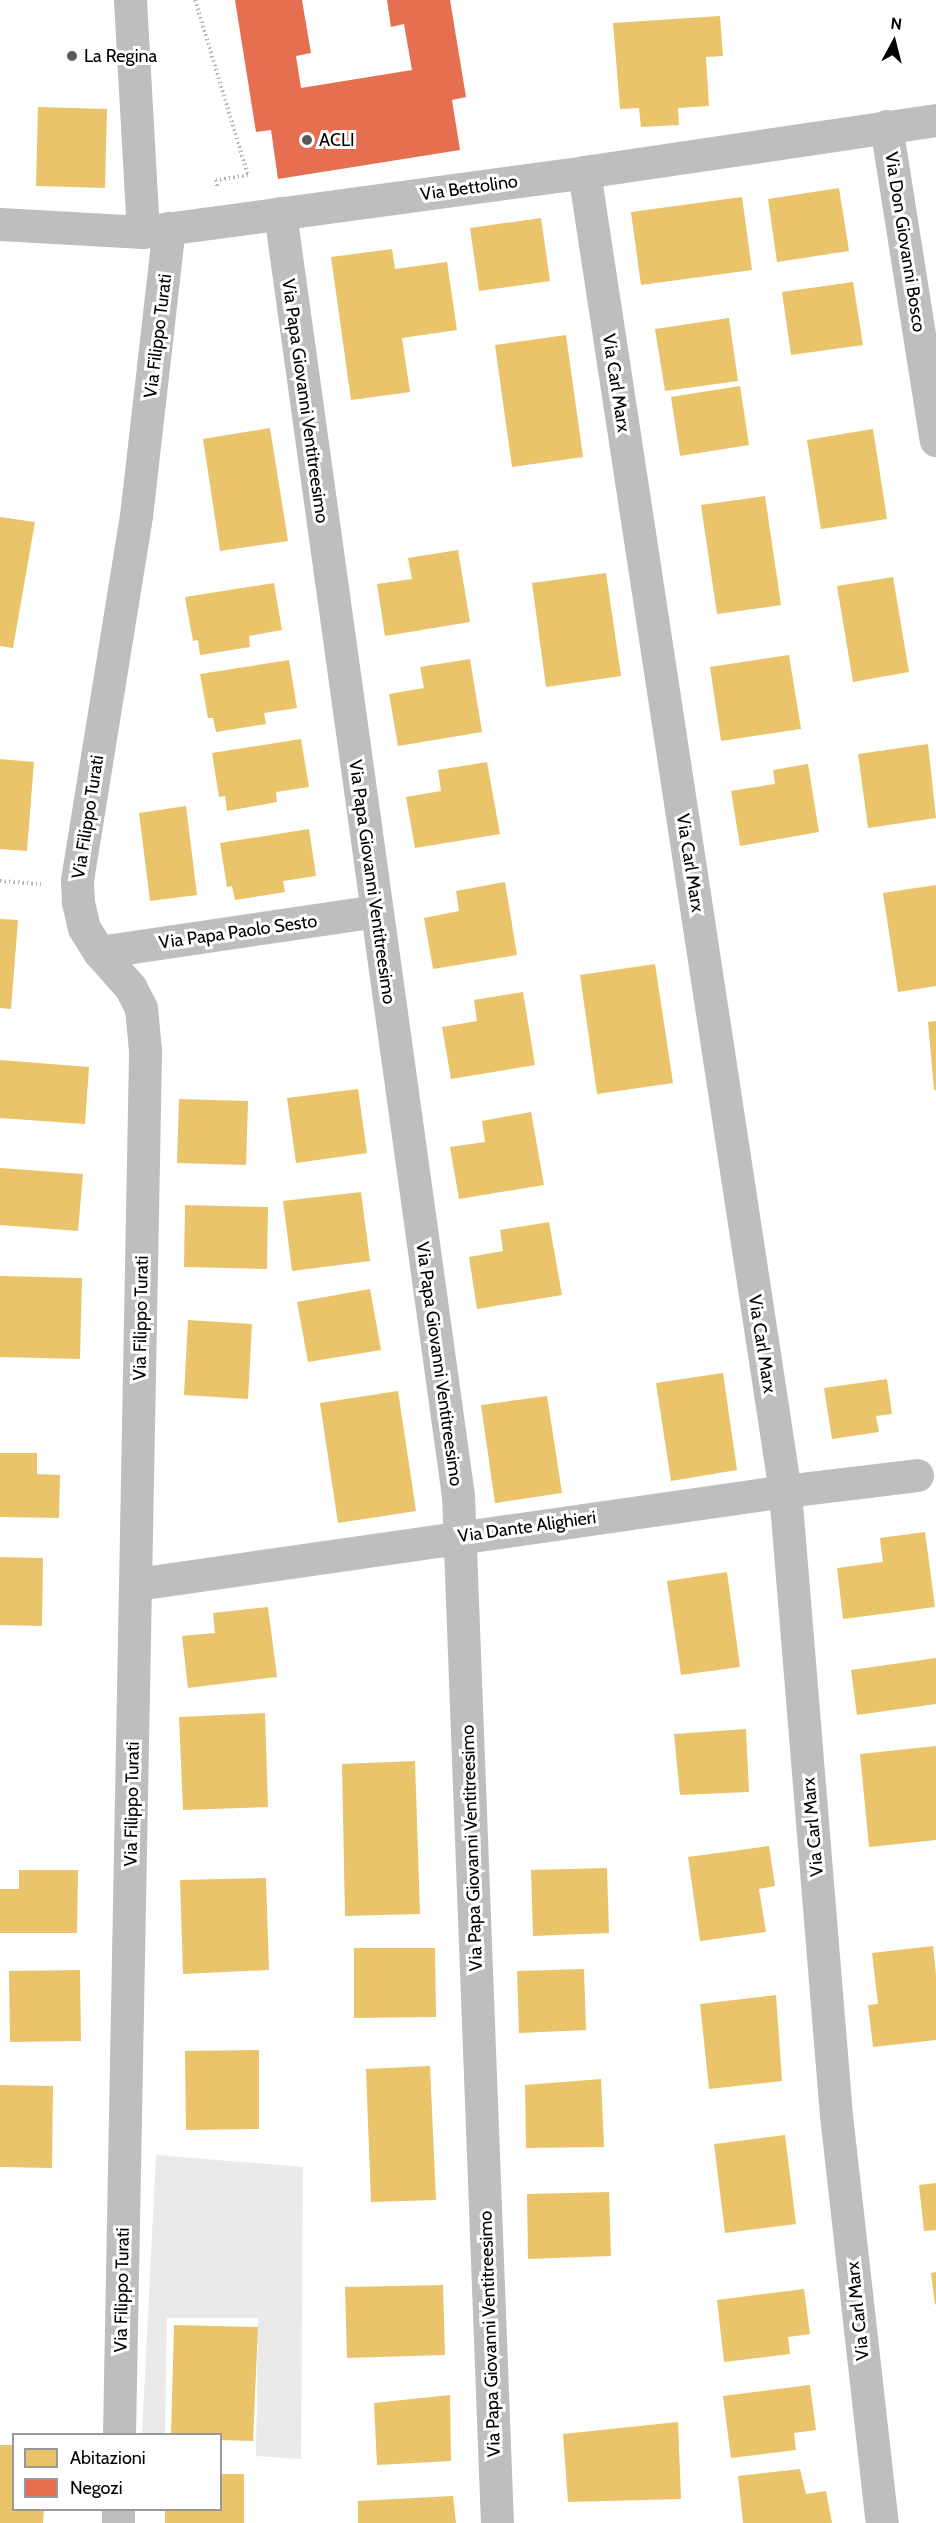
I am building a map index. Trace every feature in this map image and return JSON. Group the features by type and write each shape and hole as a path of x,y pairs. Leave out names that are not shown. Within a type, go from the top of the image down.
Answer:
{"street":[{"name":"Via Filippo Turati","path":"119,2433 137,1584 145,1050 141,1008 131,988 99,952 84,928 78,901 77,880 136,516 156,230 130,0"},
{"name":"Via Bettolino","path":"0,224 156,230 584,172 936,120"},
{"name":"Via Don Giovanni Bosco","path":"886,126 932,393 936,440"},
{"name":"Via Carl Marx","path":"584,172 785,1491 837,2115 882,2523"},
{"name":"Via Papa Giovanni Ventitreesimo","path":"280,213 458,1495 497,2523"},
{"name":"Via Papa Paolo Sesto","path":"99,952 376,911"},
{"name":"Via Dante Alighieri","path":"137,1584 785,1491 917,1475"}],"path":[{"path":"195,0 248,175 216,180 222,220"},
{"path":"0,881 50,885"}],"shaded area":[{"path":"156,2155 303,2167 301,2459 256,2456 258,2318 167,2318 165,2433 142,2433"}],"building: Abitazioni":[{"path":"720,16 723,56 706,57 709,106 678,108 679,125 641,127 639,108 620,109 613,23"},
{"path":"38,107 107,109 105,188 36,186"},
{"path":"839,188 849,251 777,262 768,199"},
{"path":"742,197 752,270 641,285 631,212"},
{"path":"541,218 550,281 479,291 470,228"},
{"path":"392,249 395,269 447,262 457,330 402,338 410,392 351,400 331,257"},
{"path":"853,282 863,345 791,355 782,292"},
{"path":"729,318 738,381 665,391 655,329"},
{"path":"566,335 583,457 512,467 495,345"},
{"path":"740,386 749,445 680,456 671,397"},
{"path":"270,428 288,541 220,551 203,439"},
{"path":"873,429 887,519 821,529 807,440"},
{"path":"765,496 781,605 717,614 701,505"},
{"path":"0,517 35,522 13,648 0,646"},
{"path":"458,550 470,622 385,636 377,584 412,579 408,558"},
{"path":"606,573 621,676 546,687 532,583"},
{"path":"893,577 909,672 853,682 837,586"},
{"path":"274,583 282,630 249,636 250,647 200,655 198,640 193,641 185,597"},
{"path":"789,655 801,729 721,741 710,667"},
{"path":"470,659 482,732 398,746 389,694 424,688 420,667"},
{"path":"289,660 297,708 264,713 266,724 216,732 213,718 208,718 200,674"},
{"path":"301,739 309,787 276,792 277,802 227,811 225,796 219,797 212,753"},
{"path":"928,744 936,818 868,828 858,754"},
{"path":"0,759 34,762 27,851 0,849"},
{"path":"487,762 500,834 415,848 406,797 441,791 438,770"},
{"path":"808,764 819,832 740,846 731,791 775,784 773,770"},
{"path":"186,806 197,895 150,901 139,813"},
{"path":"309,829 316,876 283,881 285,892 235,900 232,886 227,887 220,843"},
{"path":"505,882 517,955 433,969 424,918 459,911 456,891"},
{"path":"936,885 936,986 898,992 883,893"},
{"path":"0,919 18,920 11,1009 0,1008"},
{"path":"655,964 673,1083 597,1094 580,975"},
{"path":"523,992 535,1065 451,1079 442,1027 477,1021 474,1000"},
{"path":"936,1021 936,1090 934,1090 928,1022"},
{"path":"0,1060 89,1067 85,1124 0,1118"},
{"path":"358,1089 367,1153 296,1163 287,1098"},
{"path":"179,1099 248,1101 246,1165 177,1163"},
{"path":"531,1112 544,1185 459,1199 450,1147 485,1142 482,1121"},
{"path":"0,1168 83,1174 78,1231 0,1225"},
{"path":"361,1192 370,1261 292,1271 283,1201"},
{"path":"185,1205 268,1207 267,1269 184,1267"},
{"path":"549,1222 562,1295 477,1309 469,1257 503,1251 500,1230"},
{"path":"0,1276 82,1278 80,1359 0,1357"},
{"path":"370,1289 381,1350 308,1362 297,1302"},
{"path":"188,1320 252,1324 248,1399 184,1395"},
{"path":"723,1373 737,1470 671,1481 656,1383"},
{"path":"887,1379 892,1414 876,1416 879,1432 832,1439 824,1388"},
{"path":"398,1391 416,1511 338,1523 320,1403"},
{"path":"547,1396 562,1493 495,1503 481,1405"},
{"path":"0,1453 37,1453 37,1474 60,1475 59,1518 0,1517"},
{"path":"925,1532 935,1607 843,1619 837,1568 883,1562 880,1538"},
{"path":"0,1557 43,1558 42,1626 0,1625"},
{"path":"727,1572 740,1667 681,1675 667,1581"},
{"path":"268,1607 277,1677 188,1688 182,1636 215,1633 213,1613"},
{"path":"936,1658 936,1704 857,1715 851,1670"},
{"path":"265,1713 268,1807 183,1810 179,1717"},
{"path":"746,1729 749,1792 680,1795 674,1734"},
{"path":"936,1746 936,1840 869,1847 860,1754"},
{"path":"415,1761 420,1914 345,1916 342,1764"},
{"path":"769,1846 775,1886 759,1889 766,1932 700,1941 688,1857"},
{"path":"607,1868 609,1933 533,1936 531,1870"},
{"path":"19,1870 78,1870 77,1933 0,1933 0,1889 19,1889"},
{"path":"266,1878 269,1970 183,1974 180,1880"},
{"path":"933,1946 936,1974 936,2040 873,2047 868,2005 878,2004 872,1953"},
{"path":"354,1948 435,1948 436,2017 354,2018"},
{"path":"584,1969 586,2030 519,2033 517,1971"},
{"path":"80,1970 81,2041 10,2042 9,1971"},
{"path":"776,1995 782,2081 709,2089 700,2004"},
{"path":"259,2050 259,2129 186,2130 185,2051"},
{"path":"430,2066 436,2200 371,2202 366,2069"},
{"path":"601,2079 604,2147 526,2148 525,2085"},
{"path":"0,2085 53,2086 52,2168 0,2167"},
{"path":"785,2135 796,2224 725,2233 714,2144"},
{"path":"936,2183 936,2230 924,2231 919,2185"},
{"path":"609,2192 611,2256 528,2259 527,2194"},
{"path":"936,2272 936,2304 935,2305 931,2273"},
{"path":"443,2285 445,2355 347,2358 345,2287"},
{"path":"804,2289 810,2334 788,2337 790,2354 724,2362 717,2300"},
{"path":"174,2325 258,2327 253,2441 222,2440 222,2433 171,2433"},
{"path":"810,2385 816,2430 794,2433 796,2450 731,2458 723,2396"},
{"path":"450,2395 451,2461 377,2465 374,2403"},
{"path":"678,2422 681,2499 568,2502 563,2434"},
{"path":"0,2445 12,2445 12,2511 44,2511 43,2523 0,2523"},
{"path":"800,2469 806,2494 826,2491 832,2523 743,2523 738,2476"},
{"path":"222,2474 244,2474 244,2523 165,2523 165,2511 222,2511"},
{"path":"453,2496 456,2523 358,2523 358,2501"}],"building: Negozi":[{"path":"235,0 302,0 311,53 296,56 301,88 412,70 404,24 391,27 387,0 450,0 466,97 452,100 460,150 278,179 271,130 256,132"}],"place":[{"name":"La Regina","path":"72,56"},
{"name":"ACLI","path":"307,140"}]}
